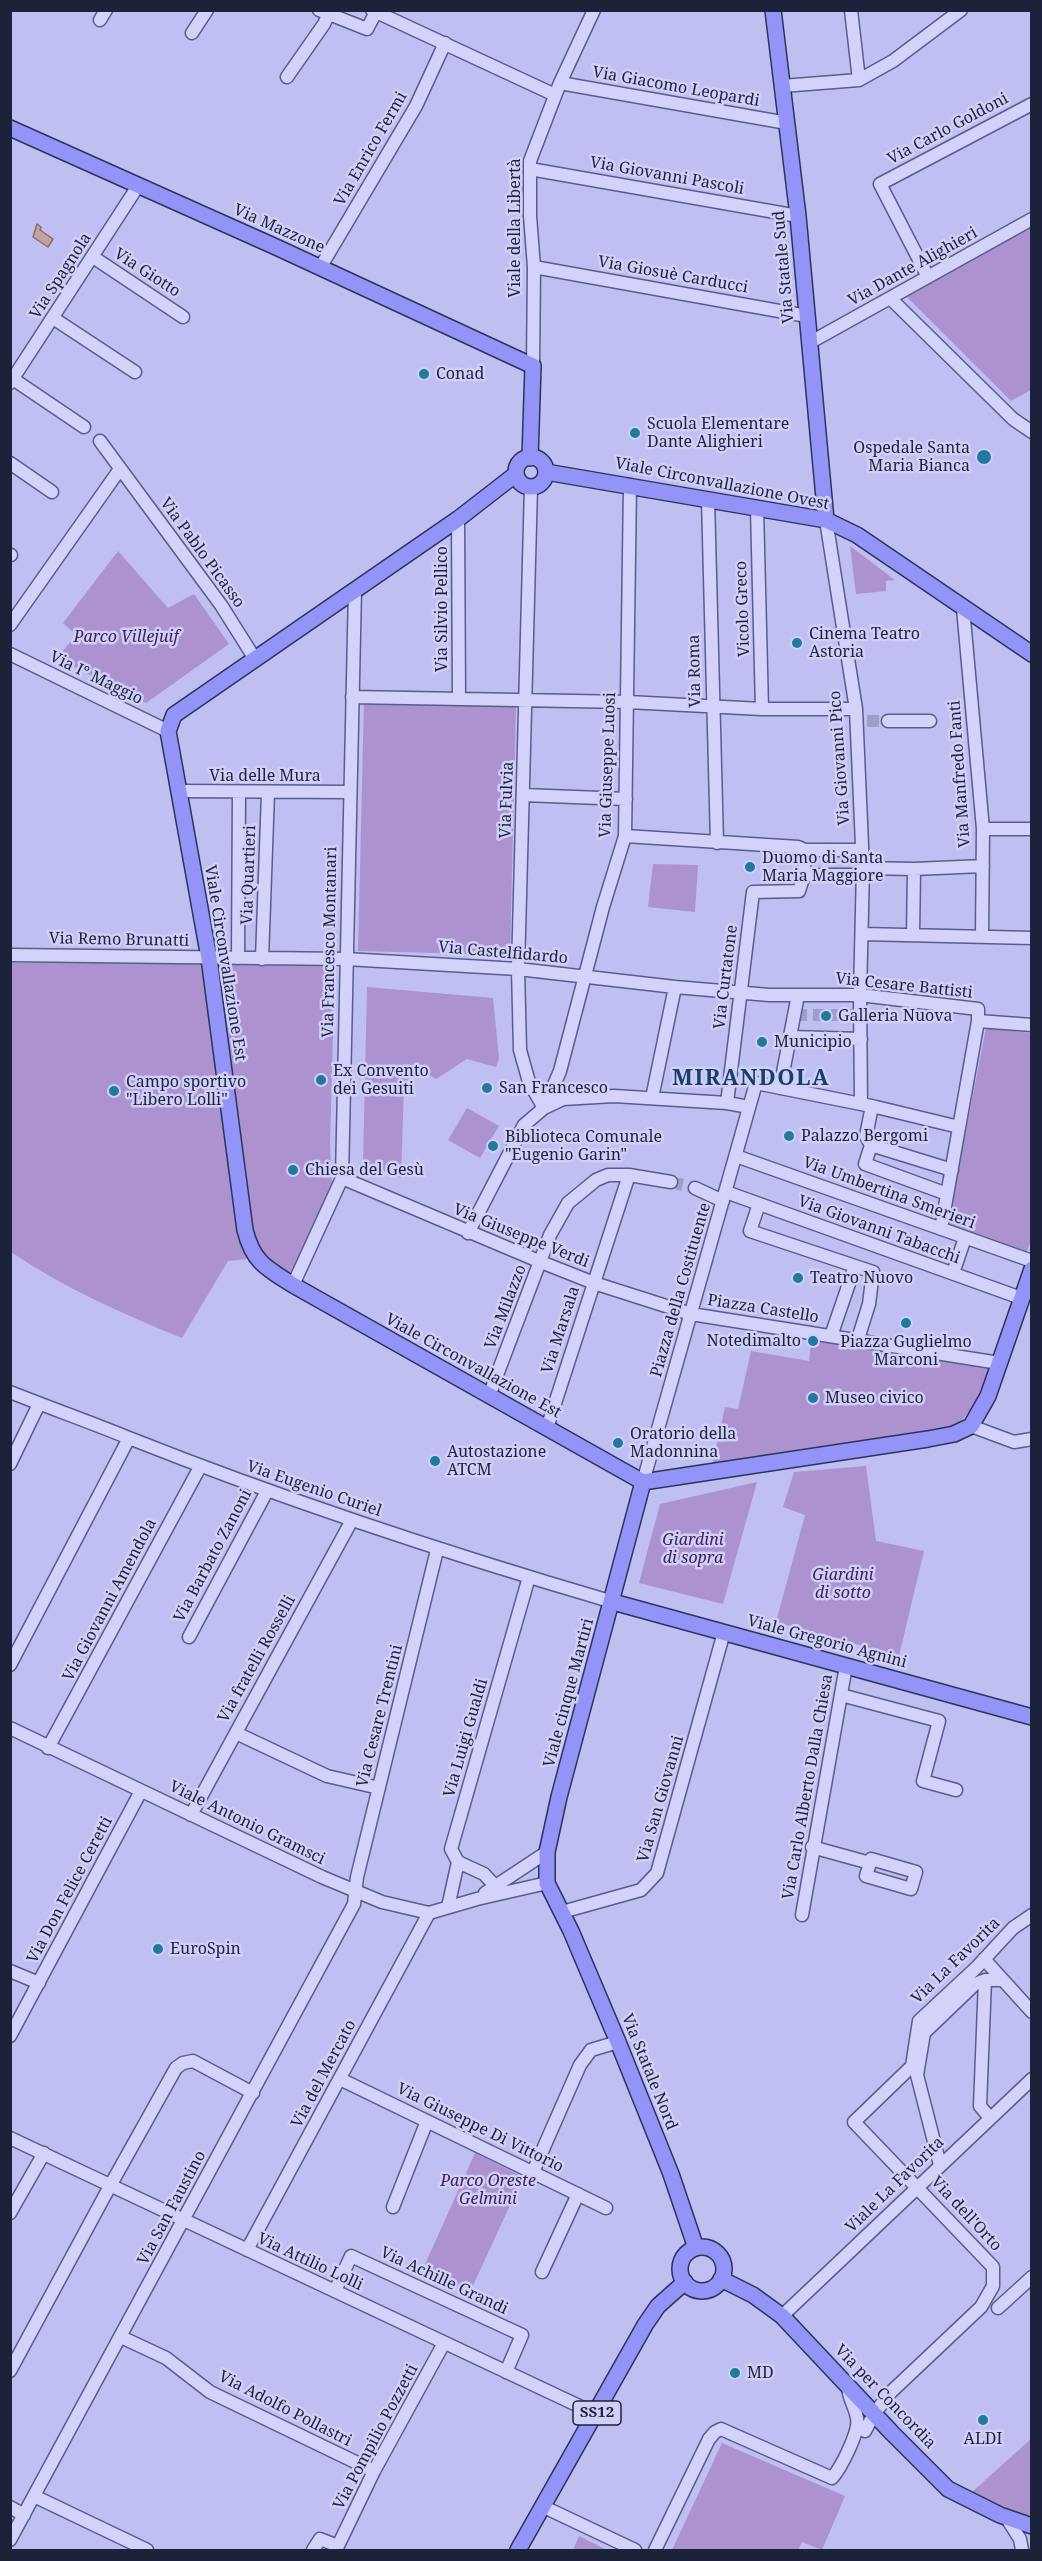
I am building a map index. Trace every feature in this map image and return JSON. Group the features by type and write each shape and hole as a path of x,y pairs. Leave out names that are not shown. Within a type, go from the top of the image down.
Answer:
{"main road":[{"name":"Via Statale Sud","path":"774,10 798,216 826,520"},
{"name":"Via Mazzone","path":"10,128 532,366"},
{"name":"Viale della Libertà","path":"530,458 532,366"},
{"path":"168,731 174,715 458,519 516,474 518,465 524,459 540,460 546,472 541,484 531,488 522,484 516,474"},
{"name":"Viale Circonvallazione Ovest","path":"546,472 826,520 858,535 1032,654"},
{"name":"Viale Circonvallazione Est","path":"168,731 209,958 249,1249 265,1268 293,1285 643,1482"},
{"path":"643,1482 954,1434 971,1426 988,1396 1032,1269"},
{"name":"Viale cinque Martiri","path":"562,1912 547,1883 547,1852 559,1797 613,1602 643,1482"},
{"name":"Viale Gregorio Agnini","path":"613,1602 1032,1717"},
{"name":"Via Statale Nord","path":"562,1912 671,2174 696,2248"},
{"path":"696,2248 710,2249 716,2253 723,2265 721,2279 710,2289 696,2290 684,2282 680,2265 686,2254 696,2248"},
{"name":"Via per Concordia","path":"721,2279 753,2295 782,2316 948,2489 1032,2528"},
{"name":"SS12","path":"518,2550 645,2325 658,2306 684,2282"}],"street":[{"path":"192,33 207,10"},
{"name":"Viale della Libertà","path":"532,366 534,267 530,169 533,150 594,10"},
{"path":"852,10 859,80"},
{"path":"782,86 859,80 893,61 961,10"},
{"path":"287,77 324,24 324,12 367,29 371,11"},
{"name":"Via Giacomo Leopardi","path":"371,11 558,89 787,123"},
{"name":"Via Enrico Fermi","path":"320,268 416,106 445,43"},
{"name":"Via Carlo Goldoni","path":"928,277 880,184 1032,104"},
{"name":"Via Giovanni Pascoli","path":"530,169 798,216"},
{"name":"Via Spagnola","path":"12,377 138,186"},
{"name":"Via Dante Alighieri","path":"809,343 1032,219"},
{"name":"Via Giotto","path":"93,257 183,317"},
{"name":"Via Giosuè Carducci","path":"534,267 807,316"},
{"path":"890,298 1013,419 1032,432"},
{"path":"53,318 135,372"},
{"path":"12,377 84,427"},
{"name":"Via Pablo Picasso","path":"100,441 221,605 255,659"},
{"path":"10,463 52,492"},
{"path":"10,625 120,469"},
{"name":"Via Giuseppe Luosi","path":"544,1108 560,1071 603,907 625,836 630,485"},
{"name":"Via Fulvia","path":"531,488 518,969 520,1050 529,1082 544,1108"},
{"name":"Via Roma","path":"708,499 717,843"},
{"name":"Vicolo Greco","path":"757,508 762,708"},
{"name":"Via Silvio Pellico","path":"458,519 459,699"},
{"name":"Via Giovanni Pico","path":"826,520 859,717 863,871 861,1039 867,1105 866,1136 871,1145 865,1164 947,1194"},
{"name":"Via Francesco Montanari","path":"293,1285 342,1178 355,589"},
{"name":"Via Manfredo Fanti","path":"963,608 983,829 982,937"},
{"name":"Via I° Maggio","path":"10,654 168,731"},
{"path":"352,696 628,702 762,708 859,717"},
{"path":"888,721 930,721"},
{"name":"Via delle Mura","path":"179,791 350,792"},
{"path":"238,958 240,793"},
{"name":"Via Quartieri","path":"262,958 268,793"},
{"path":"523,795 626,799"},
{"path":"983,829 1032,829"},
{"path":"625,836 798,847 805,850 862,850"},
{"path":"805,850 804,875 983,866"},
{"path":"913,935 914,869"},
{"name":"Via Curtatone","path":"727,1103 753,892 799,891 804,875"},
{"path":"862,934 1032,938"},
{"name":"Via Remo Brunatti","path":"10,955 262,958"},
{"name":"Via Castelfidardo","path":"262,958 346,959 518,969 740,992"},
{"path":"652,1098 675,987"},
{"name":"Via Cesare Battisti","path":"740,992 860,995 978,1009 978,1021 1032,1025"},
{"path":"798,995 780,1088 867,1105 959,1127"},
{"path":"941,1229 978,1021"},
{"path":"790,1036 861,1039"},
{"name":"Piazza della Costituente","path":"643,1482 756,1083 780,1088"},
{"path":"468,1233 524,1125 544,1108 563,1099 614,1096 727,1103 749,1107"},
{"path":"871,1145 952,1170"},
{"name":"Via Umbertina Smerieri","path":"736,1156 1032,1261"},
{"name":"Via Milazzo","path":"489,1396 557,1219 568,1203 596,1180 608,1175 629,1175 671,1182"},
{"name":"Via Marsala","path":"547,1428 629,1175"},
{"name":"Via Giuseppe Verdi","path":"342,1178 541,1262 691,1314"},
{"path":"695,1188 725,1197"},
{"name":"Via Giovanni Tabacchi","path":"725,1197 759,1204 1021,1298"},
{"path":"759,1204 750,1231 873,1272 869,1304 858,1340"},
{"path":"952,1274 966,1238"},
{"path":"855,1266 831,1336 999,1363"},
{"name":"Piazza Castello","path":"691,1314 831,1336"},
{"name":"Via Eugenio Curiel","path":"10,1392 267,1491 437,1550 613,1602"},
{"path":"10,1464 39,1404"},
{"path":"971,1426 1014,1442 1032,1439"},
{"path":"10,1665 129,1438"},
{"name":"Via Giovanni Amendola","path":"48,1748 200,1467"},
{"name":"Via Barbato Zanoni","path":"189,1637 267,1491"},
{"name":"Via fratelli Rosselli","path":"191,1815 352,1520"},
{"name":"Via Cesare Trentini","path":"355,1890 437,1550"},
{"name":"Via Luigi Gualdi","path":"448,1907 458,1862 451,1849 529,1577"},
{"name":"Via San Giovanni","path":"562,1912 641,1890 657,1873 724,1632"},
{"name":"Via Carlo Alberto Dalla Chiesa","path":"802,1915 812,1847 846,1666"},
{"path":"841,1695 939,1721 923,1781 956,1790"},
{"name":"Viale Antonio Gramsci","path":"10,1728 322,1877 382,1902 429,1913"},
{"path":"236,1733 327,1776 379,1788"},
{"name":"Via Don Felice Ceretti","path":"10,2036 141,1791"},
{"path":"812,1847 870,1863"},
{"path":"477,1899 547,1852"},
{"path":"458,1862 484,1874 496,1887"},
{"path":"429,1913 547,1883"},
{"name":"Via San Faustino","path":"10,2540 354,1904 355,1890"},
{"name":"Via del Mercato","path":"247,2250 429,1913"},
{"name":"Via La Favorita","path":"854,2122 912,2066 919,2021 1013,1928 1030,1918"},
{"path":"984,1959 1032,2012"},
{"path":"10,1971 39,1983"},
{"path":"940,2165 917,2075 924,2033 975,1984 985,1980 1002,1980"},
{"path":"985,1980 980,2106 990,2118"},
{"path":"533,2172 580,2065 591,2050 618,2042"},
{"path":"10,2371 176,2068 183,2063 193,2061 253,2093"},
{"name":"Via Giuseppe Di Vittorio","path":"340,2079 606,2208"},
{"name":"Viale La Favorita","path":"782,2316 1032,2079"},
{"path":"393,2207 427,2121"},
{"name":"Via dell'Orto","path":"655,2550 715,2432 721,2429 731,2432 828,2478 835,2475 859,2430 891,2392 981,2307 993,2286 993,2267 854,2122"},
{"name":"Via Attilio Lolli","path":"10,2138 596,2414"},
{"path":"10,2213 44,2153"},
{"path":"542,2272 578,2194"},
{"name":"Via Achille Grandi","path":"335,2291 351,2256 522,2335 506,2372"},
{"path":"998,2308 1032,2277"},
{"name":"Via Adolfo Pollastri","path":"121,2337 166,2358 210,2392 374,2472"},
{"name":"Via Pompilio Pozzetti","path":"337,2548 374,2472 444,2343"},
{"path":"848,2386 848,2395 859,2430 892,2433"},
{"path":"34,2496 147,2550"},
{"path":"542,2506 635,2550"},
{"path":"10,2507 24,2514"},
{"path":"1005,2517 1021,2545 1032,2528"},
{"path":"313,2550 320,2539 337,2548"}],"green space":[{"path":"1031,227 1031,390 1011,401 906,296"},
{"path":"850,546 895,580 886,581 886,591 856,594"},
{"name":"Parco Villejuif","path":"118,551 168,608 194,594 229,644 146,703 57,658 76,635 63,623"},
{"path":"364,702 516,705 510,955 358,951"},
{"path":"653,864 698,865 695,912 648,907"},
{"path":"209,958 335,964 330,1143 332,1186 293,1285 249,1249"},
{"path":"206,961 247,1259 228,1261 182,1338 94,1300 11,1252 10,963"},
{"path":"367,987 493,998 499,1058 496,1067 467,1059 436,1079 416,1067 404,1086 401,1178 363,1162"},
{"path":"986,1028 1031,1033 1032,1237 1026,1254 947,1227"},
{"path":"467,1108 499,1126 480,1158 448,1140"},
{"path":"812,1333 991,1364 972,1408 951,1429 711,1471 725,1407 738,1409 751,1351 809,1361"},
{"name":"Giardini di sotto","path":"866,1466 876,1541 924,1551 899,1656 776,1622 805,1515 783,1507 794,1472"},
{"name":"Giardini di sopra","path":"757,1482 723,1604 639,1583 660,1504"},
{"name":"Parco Oreste Gelmini","path":"475,2153 523,2177 470,2292 422,2271"},
{"path":"1031,2439 1031,2519 988,2503 972,2492"},
{"path":"722,2443 845,2496 822,2550 802,2542 798,2550 672,2550"},
{"path":"579,2536 607,2550 573,2550"}],"shaded area":[{"path":"37,224 41,227 40,230 53,239 48,247 33,237"}],"tunnel":[{"path":"867,721 888,721"},
{"path":"795,1015 860,1015"},
{"path":"671,1182 695,1188"}],"place":[{"name":"Conad","path":"424,374"},
{"name":"Scuola Elementare Dante Alighieri","path":"635,433"},
{"name":"Ospedale Santa Maria Bianca","path":"984,457"},
{"name":"Cinema Teatro Astoria","path":"797,643"},
{"name":"Duomo di Santa Maria Maggiore","path":"750,867"},
{"name":"Galleria Nuova","path":"826,1016"},
{"name":"Municipio","path":"762,1042"},
{"name":"Ex Convento dei Gesuiti","path":"321,1080"},
{"name":"San Francesco","path":"487,1088"},
{"name":"Campo sportivo \"Libero Lolli\"","path":"114,1091"},
{"name":"Palazzo Bergomi","path":"789,1136"},
{"name":"Biblioteca Comunale \"Eugenio Garin\"","path":"493,1146"},
{"name":"Chiesa del Gesù","path":"293,1170"},
{"name":"Teatro Nuovo","path":"798,1278"},
{"name":"Piazza Guglielmo Marconi","path":"906,1323"},
{"name":"Notedimalto","path":"813,1341"},
{"name":"Museo civico","path":"813,1398"},
{"name":"Oratorio della Madonnina","path":"618,1443"},
{"name":"Autostazione ATCM","path":"435,1461"},
{"name":"EuroSpin","path":"158,1949"},
{"name":"MD","path":"735,2373"},
{"name":"ALDI","path":"983,2420"}],"district":[{"name":"MIRANDOLA","path":"751,1079"}]}
